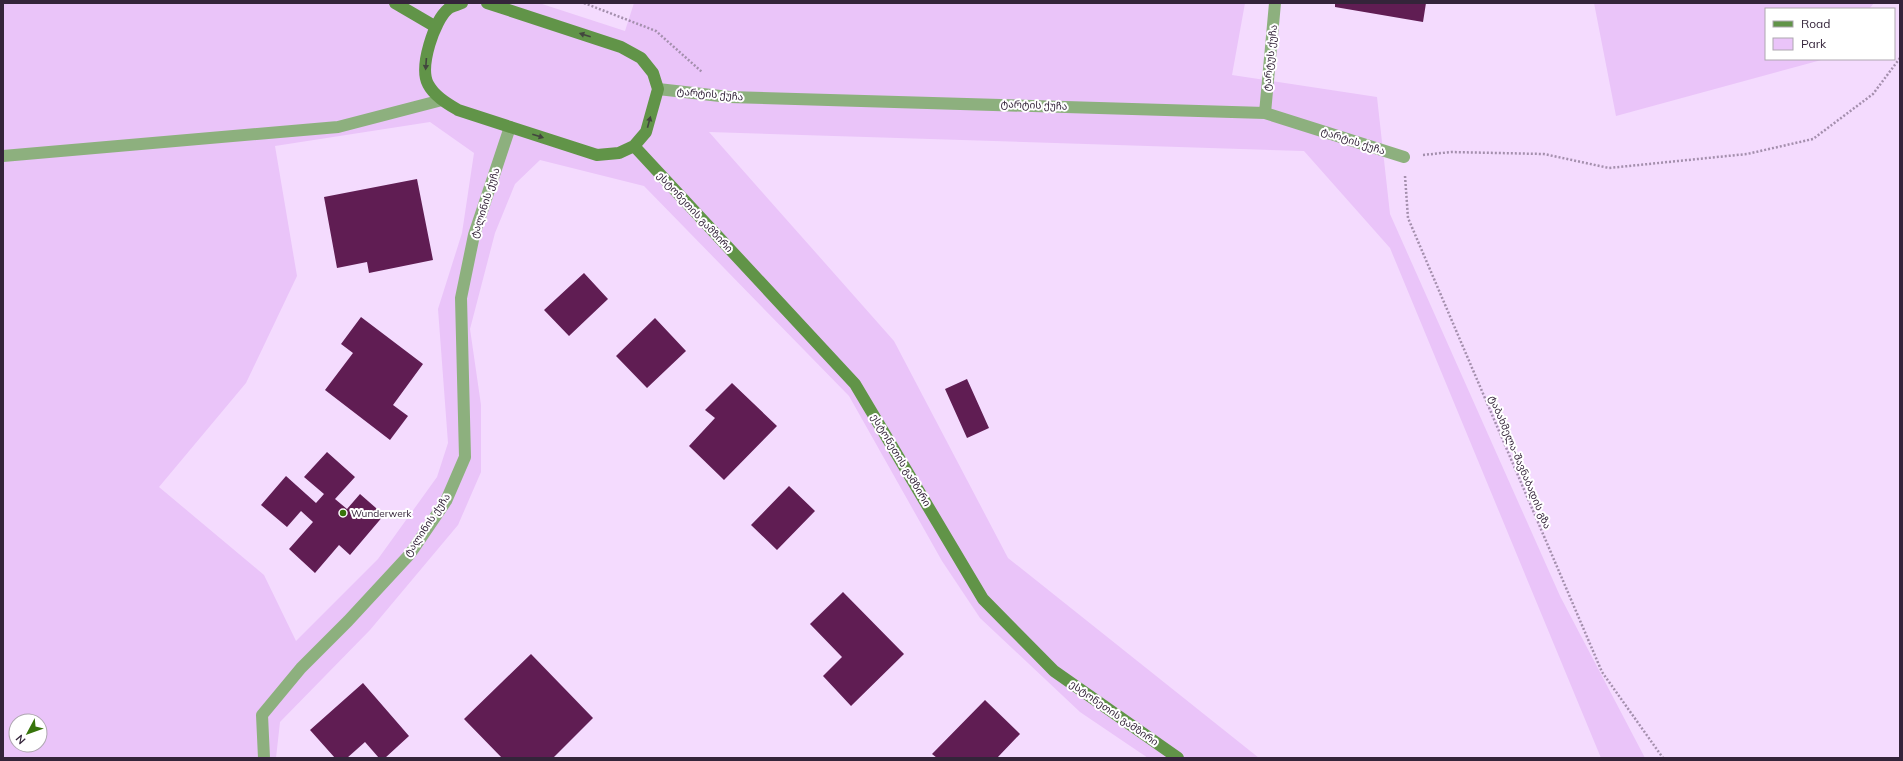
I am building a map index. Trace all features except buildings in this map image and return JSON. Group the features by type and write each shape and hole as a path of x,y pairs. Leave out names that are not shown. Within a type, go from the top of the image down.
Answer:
{"street":[{"path":"395,3 436,27"},
{"path":"462,3 448,9 436,27 424,65 428,84 442,100 458,110 597,155 618,152 634,146 646,132 658,88 653,74 641,58 621,47 487,3"},
{"name":"ტარტუს ქუჩა","path":"1265,113 1275,3"},
{"name":"ტარტის ქუჩა","path":"658,88 729,97 1265,113 1404,157"},
{"path":"3,156 338,127 442,100"},
{"name":"ტალინის ქუჩა","path":"264,758 262,715 301,668 348,621 410,554 446,501 465,457 461,298 474,235 510,127"},
{"name":"ესტონეთის გამზირი","path":"634,146 855,384 983,599 1054,671 1178,758"}],"path":[{"path":"584,3 656,31 729,97"},
{"path":"1404,157 1451,152 1544,154 1608,168 1747,154 1812,139 1873,94 1900,58"},
{"name":"ტაბახმელა-შავნაბადის გზა","path":"1404,157 1408,218 1522,487 1602,672 1663,758"}],"green space":[{"path":"3,3 539,3 625,31 634,3 1245,3 1232,75 1377,97 1390,214 1560,596 1645,758 1601,758 1390,248 1304,151 709,132 894,341 1008,558 1259,758 1148,758 1080,712 980,618 942,561 849,396 644,186 540,160 515,184 495,233 470,329 481,405 481,472 458,525 370,630 280,722 276,758 3,758","holes":["430,122 474,153 462,233 438,309 448,443 437,477 378,559 296,641 264,575 159,487 246,383 297,276 275,146"]},
{"path":"1594,3 1874,3 1870,8 1765,8 1765,60 1821,60 1616,116"}],"place":[{"name":"Wunderwerk","path":"343,513"}]}
